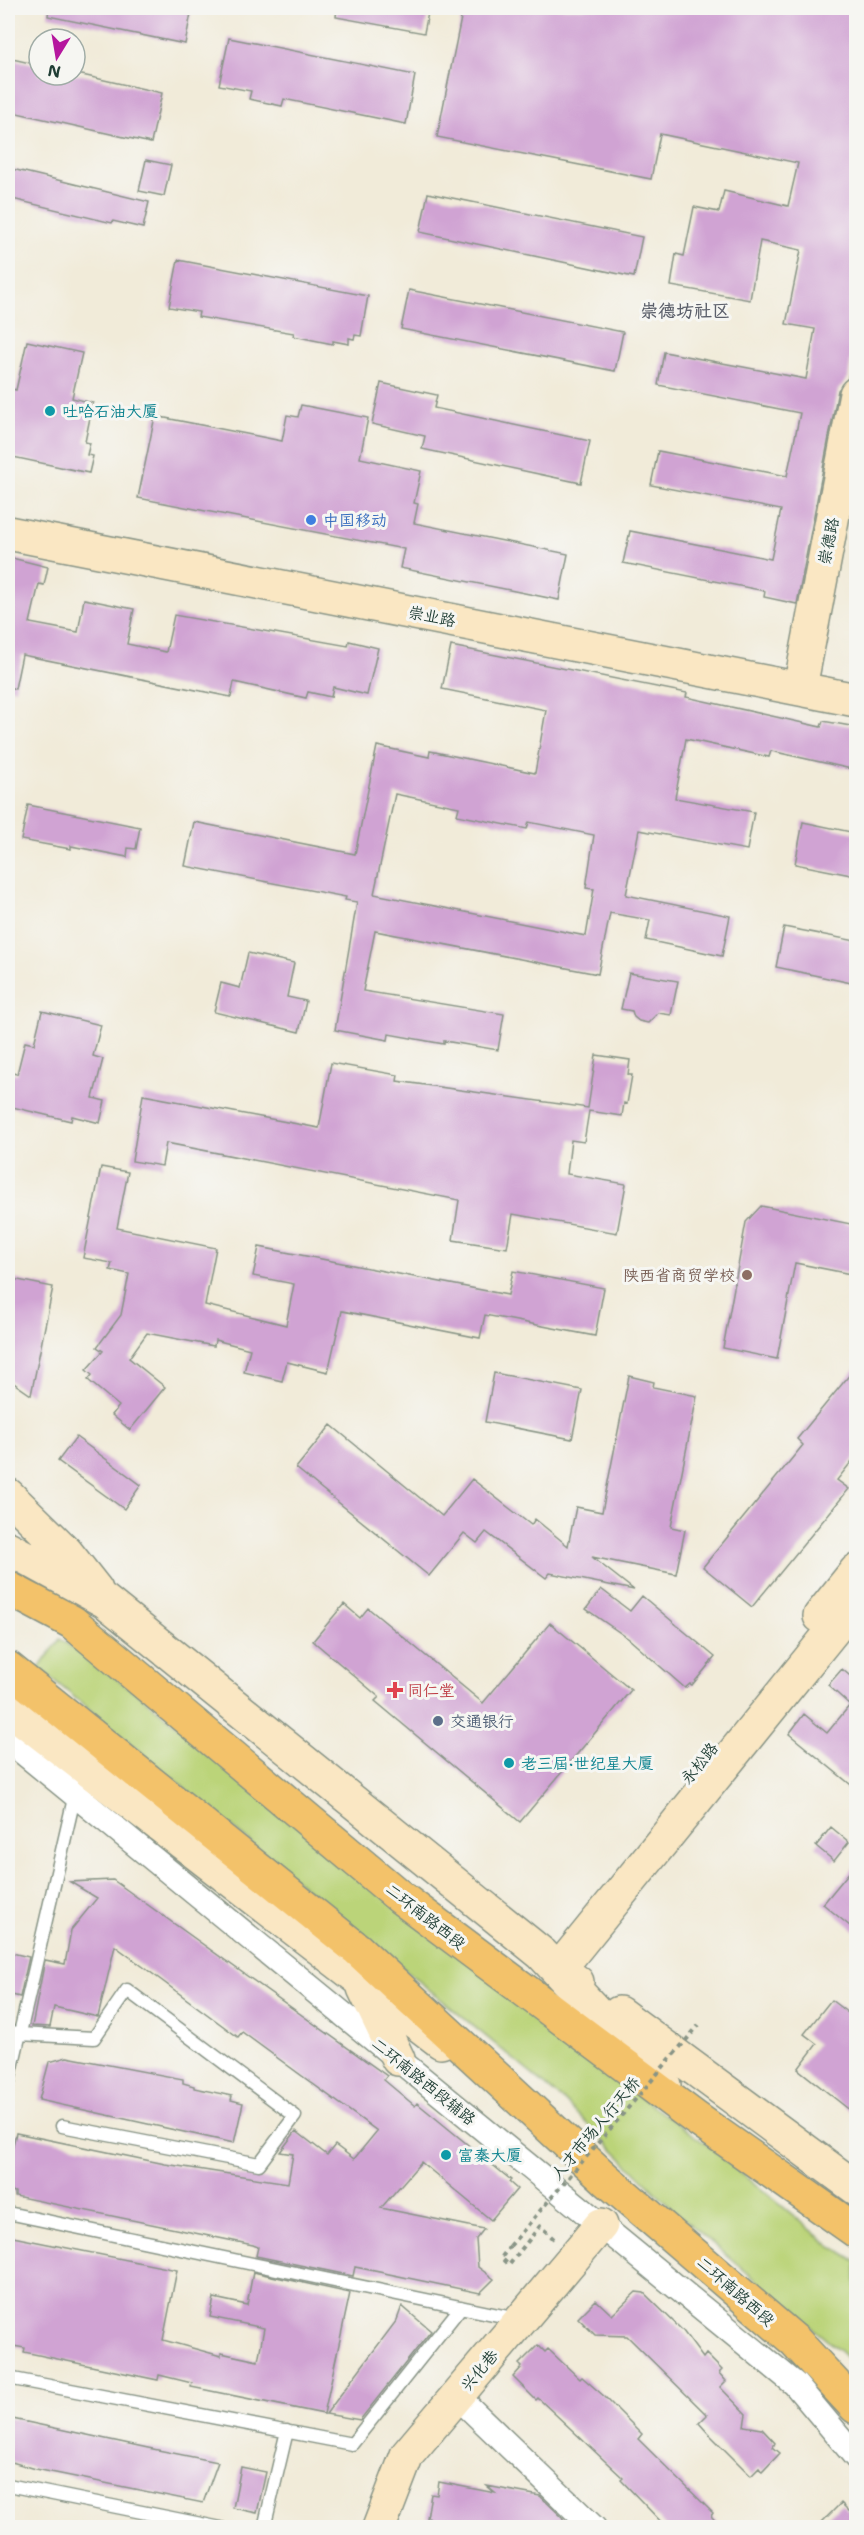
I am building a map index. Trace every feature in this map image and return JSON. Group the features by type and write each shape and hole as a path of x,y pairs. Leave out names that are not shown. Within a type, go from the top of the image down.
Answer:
{"highway":[{"name":"二环南路西段","path":"8,1588 72,1622 400,1897 694,2117 856,2230"},
{"name":"二环南路西段","path":"8,1668 357,1949 607,2180 795,2341 856,2407"}],"street":[{"name":"崇德路","path":"800,688 856,394"},
{"name":"崇业路","path":"8,533 856,700"},
{"path":"8,1495 66,1552 105,1601"},
{"path":"8,1548 105,1601 550,1961 856,2188"},
{"name":"永松路","path":"550,1961 856,1571"},
{"name":"永松路","path":"550,1961 856,1602"},
{"name":"二环南路西段","path":"8,1708 362,1984 530,2109"},
{"name":"二环南路西段辅路","path":"8,1740 795,2385 856,2457"},
{"path":"550,1961 694,2117"},
{"path":"362,1984 398,2059"},
{"name":"兴化巷","path":"380,2528 407,2455 601,2225"},
{"path":"457,2396 594,2528"}],"lane":[{"path":"8,2085 14,2032 75,1794"},
{"path":"14,2032 94,2037 127,1990 295,2116 259,2164 62,2126"},
{"path":"8,2213 522,2320"},
{"path":"8,2378 352,2444 461,2307"},
{"path":"264,2528 286,2431"},
{"path":"8,2485 221,2528"}],"path":[{"name":"人才市场人行天桥","path":"510,2246 699,2025"}],"green space":[{"path":"60,1639 138,1694 634,2093 710,2147 832,2247 856,2262 856,2368 842,2353 678,2214 563,2100 39,1668"}],"building":[{"path":"49,8 192,8 185,44 48,16"},
{"path":"337,8 429,8 424,33 336,17"},
{"path":"463,8 856,8 856,325 848,378 838,390 797,604 764,597 765,591 623,563 630,531 771,559 781,510 651,485 658,451 787,476 800,413 658,385 664,352 806,379 815,329 786,324 801,250 760,241 750,300 671,286 676,254 684,256 694,207 719,212 724,191 788,206 798,163 660,134 651,179 437,137"},
{"path":"229,38 415,75 406,124 284,99 282,106 249,99 251,91 219,85"},
{"path":"8,58 27,62 27,87 87,87 87,76 162,93 151,143 8,111"},
{"path":"146,160 171,165 164,196 139,191"},
{"path":"8,168 149,202 143,228 113,221 112,223 8,198"},
{"path":"428,193 642,237 634,277 420,232"},
{"path":"178,260 368,296 361,336 355,335 354,339 349,338 349,344 333,341 333,344 293,336 294,333 198,317 199,312 169,307"},
{"path":"409,290 623,332 615,371 401,329"},
{"name":"吐哈石油大厦","path":"27,341 82,353 72,398 93,403 85,442 90,443 87,455 93,456 89,473 8,456 8,388 16,390"},
{"path":"381,383 437,395 434,408 590,441 581,483 422,449 425,436 372,424"},
{"path":"301,405 368,418 360,458 421,471 414,503 418,504 414,523 568,554 559,600 400,568 404,549 138,498 155,416 282,441 287,415 298,417"},
{"path":"8,557 48,567 44,585 39,584 30,623 78,632 84,599 134,609 127,644 166,652 174,615 348,646 349,641 378,648 367,695 333,687 331,697 308,692 306,698 234,682 231,697 22,655 15,689 8,688"},
{"path":"451,646 687,693 686,697 821,727 823,721 856,727 856,770 771,751 769,757 686,739 675,798 754,812 747,850 639,830 626,895 730,916 722,956 646,940 650,920 610,913 598,974 375,931 363,991 504,1014 498,1050 444,1041 444,1044 389,1034 388,1040 335,1030 357,902 345,900 346,897 185,866 194,822 355,854 377,746 429,757 430,751 535,773 546,710 442,689","holes":["395,794 459,807 457,815 527,829 529,822 594,835 586,888 594,889 586,936 374,894"]},
{"path":"28,805 140,827 136,849 128,848 127,857 71,846 71,849 21,840"},
{"path":"803,822 856,833 856,876 795,864"},
{"path":"784,927 856,941 856,984 776,967"},
{"path":"248,953 294,963 287,997 306,1001 299,1032 214,1012 221,983 240,988"},
{"path":"629,973 678,981 671,1015 658,1013 648,1023 639,1021 634,1017 632,1011 621,1009"},
{"path":"42,1011 101,1025 93,1056 103,1059 93,1098 105,1101 100,1123 72,1116 71,1121 8,1106 8,1072 17,1074 25,1042 34,1044"},
{"path":"596,1055 630,1060 628,1075 632,1075 627,1104 624,1103 622,1116 589,1111 584,1142 571,1140 567,1174 626,1184 617,1233 513,1214 507,1248 453,1240 459,1200 166,1143 162,1166 132,1161 143,1095 319,1128 331,1063 398,1075 397,1081 588,1108"},
{"path":"101,1167 128,1172 117,1228 216,1248 205,1305 286,1325 294,1284 253,1276 259,1247 508,1295 513,1271 604,1288 595,1336 485,1315 480,1338 342,1311 328,1372 287,1362 282,1381 244,1372 250,1349 215,1340 214,1346 147,1333 129,1358 165,1387 130,1430 112,1415 119,1406 88,1380 92,1375 86,1370 103,1351 97,1347 121,1315 129,1274 110,1270 112,1263 83,1258"},
{"path":"761,1206 856,1225 856,1275 795,1263 777,1359 723,1348 746,1222"},
{"path":"8,1278 53,1287 31,1395 8,1379"},
{"path":"856,1367 856,1456 837,1480 849,1489 752,1607 703,1567 803,1445 797,1439"},
{"path":"494,1373 582,1390 572,1439 485,1422"},
{"path":"629,1376 654,1382 653,1387 697,1396 671,1527 685,1530 676,1574 592,1557 634,1590 550,1573 546,1578 486,1532 477,1543 464,1533 429,1576 296,1468 331,1425 442,1516 472,1479 531,1525 535,1519 568,1546 576,1507 602,1512"},
{"path":"76,1437 141,1485 124,1509 58,1461"},
{"path":"601,1589 630,1611 642,1596 715,1657 692,1685 685,1688 629,1639 586,1609"},
{"name":"老三届·世纪星大厦","path":"344,1604 360,1618 368,1608 483,1703 550,1623 631,1690 520,1822 375,1701 379,1697 313,1641"},
{"path":"842,1669 856,1681 856,1789 789,1734 804,1714 827,1733 850,1705 828,1685"},
{"path":"831,1827 849,1842 834,1861 816,1846"},
{"path":"856,1864 856,1931 823,1904"},
{"path":"113,1880 387,2076 384,2080 415,2106 417,2103 511,2180 509,2182 517,2189 491,2220 421,2162 381,2208 484,2229 476,2239 478,2267 494,2279 480,2293 355,2267 353,2276 256,2256 258,2247 253,2245 15,2196 15,2192 8,2190 9,2161 16,2133 165,2164 288,2183 293,2154 280,2152 296,2131 327,2155 335,2145 354,2159 377,2131 242,2032 238,2037 115,1946 98,2017 54,2007 50,2027 32,2026 45,1960 65,1964 71,1930 97,1898 70,1882"},
{"path":"8,1952 29,1957 20,1997 8,1994"},
{"path":"831,2000 856,2019 856,2115 798,2069 817,2044 804,2034"},
{"path":"67,2057 183,2079 183,2083 194,2086 194,2088 232,2096 231,2100 243,2103 234,2143 39,2100 49,2062"},
{"path":"8,2236 177,2270 163,2340 221,2356 221,2353 258,2361 264,2328 210,2317 214,2298 247,2305 253,2272 350,2293 324,2414 191,2387 192,2383 159,2375 158,2380 24,2352 25,2348 8,2345"},
{"path":"636,2292 644,2293 683,2331 703,2358 706,2354 722,2370 719,2373 726,2381 720,2387 746,2414 744,2426 762,2429 775,2443 773,2447 780,2453 762,2472 759,2468 751,2476 707,2432 699,2423 707,2415 627,2336 595,2335 578,2318 596,2300 612,2315"},
{"path":"402,2306 431,2331 360,2420 326,2414 397,2320"},
{"path":"538,2345 545,2352 548,2349 580,2379 582,2377 605,2397 642,2434 638,2439 713,2513 711,2516 722,2528 667,2528 621,2480 623,2478 538,2398 536,2400 513,2377 522,2367 519,2364"},
{"path":"8,2418 218,2462 203,2503 36,2469 8,2461"},
{"path":"241,2467 266,2472 257,2513 233,2508"},
{"path":"439,2482 495,2493 487,2486 540,2496 563,2518 562,2528 451,2528 436,2525 437,2520 427,2518 431,2494 437,2495"},
{"path":"841,2503 856,2518 856,2528 816,2528"}],"place":[{"name":"吐哈石油大厦","path":"50,411"},
{"name":"中国移动","path":"311,520"},
{"name":"陕西省商贸学校","path":"747,1275"},
{"name":"同仁堂","path":"395,1690"},
{"name":"交通银行","path":"438,1721"},
{"name":"老三届·世纪星大厦","path":"509,1763"},
{"name":"富秦大厦","path":"446,2155"}],"district":[{"name":"崇德坊社区","path":"685,311"}]}
